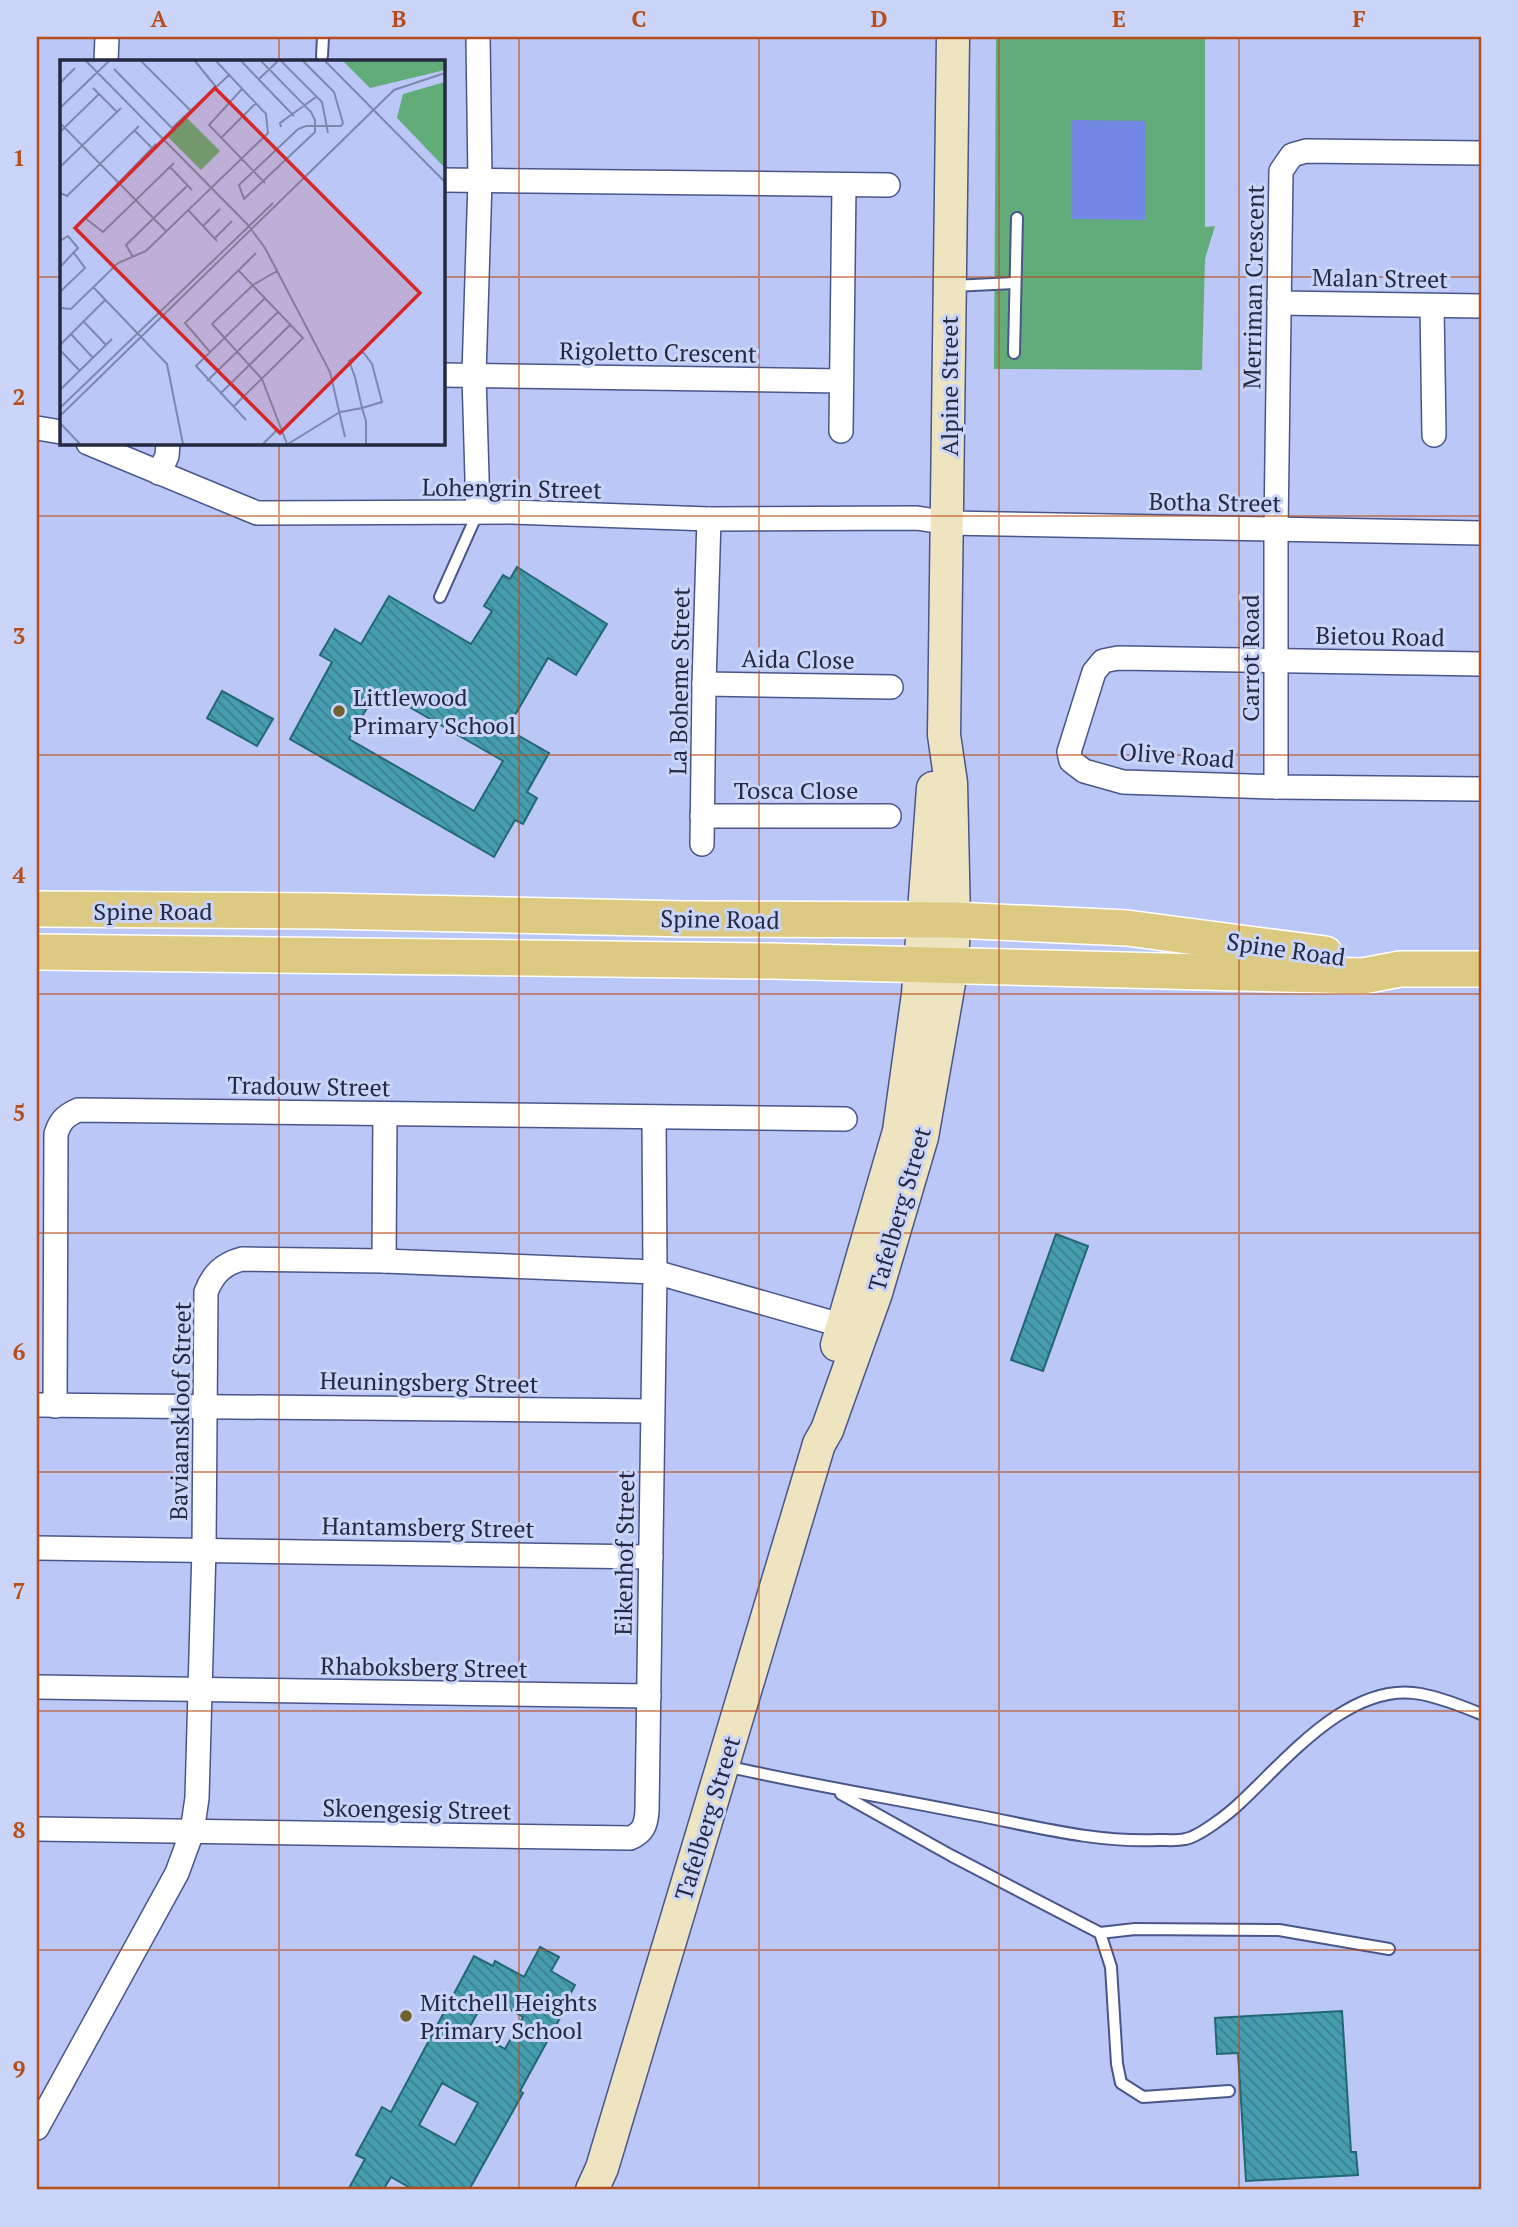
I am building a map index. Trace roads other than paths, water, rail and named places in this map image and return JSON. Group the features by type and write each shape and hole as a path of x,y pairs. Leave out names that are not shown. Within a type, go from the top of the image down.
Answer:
{"main road":[{"name":"Spine Road","path":"37,909 938,920 1127,928 1363,960 1400,969"},
{"name":"Spine Road","path":"37,953 936,965 1363,975 1400,969 1481,970"}],"street":[{"path":"106,60 107,37"},
{"path":"478,37 480,181 474,375 478,512"},
{"name":"Alpine Street","path":"938,920 951,783 944,735 953,37"},
{"name":"Merriman Crescent","path":"1276,529 1280,171 1292,155 1306,151 1481,153"},
{"path":"444,180 888,185"},
{"path":"841,430 845,185"},
{"name":"Malan Street","path":"1279,303 1481,306"},
{"path":"1432,306 1434,435"},
{"name":"Rigoletto Crescent","path":"444,375 841,381"},
{"path":"37,428 60,432"},
{"name":"Lohengrin Street","path":"90,444 257,513 478,512 709,519 917,518 948,523"},
{"path":"159,473 167,456 168,444"},
{"name":"La Boheme Street","path":"702,844 709,519"},
{"name":"Botha Street","path":"948,523 1481,533"},
{"name":"Carrot Road","path":"1276,529 1276,787"},
{"name":"Olive Road","path":"1277,660 1118,658 1103,661 1094,672 1069,752 1071,761 1084,771 1123,782 1481,789"},
{"name":"Bietou Road","path":"1277,660 1481,664"},
{"name":"Aida Close","path":"704,684 891,687"},
{"name":"Tosca Close","path":"702,816 889,816"},
{"name":"Tafelberg Street","path":"592,2190 602,2168 819,1444 817,1426 852,1328 936,965 938,920"},
{"name":"Tradouw Street","path":"46,1406 56,1134 60,1123 78,1110 845,1119"},
{"path":"384,1114 384,1262"},
{"name":"Eikenhof Street","path":"640,1834 647,1811 655,1272 654,1117"},
{"name":"Baviaanskloof Street","path":"37,2128 177,1873 192,1832 197,1798 204,1549 206,1292 210,1281 221,1268 242,1259 655,1272 852,1328"},
{"name":"Heuningsberg Street","path":"46,1406 652,1412"},
{"name":"Hantamsberg Street","path":"37,1548 651,1557"},
{"name":"Rhaboksberg Street","path":"37,1687 649,1696"},
{"name":"Skoengesig Street","path":"37,1829 630,1838 640,1834"}],"lane":[{"path":"322,56 323,37"},
{"path":"1014,353 1017,218"},
{"path":"950,287 1014,283"},
{"path":"440,597 478,512"},
{"path":"723,1765 1057,1833 1133,1842 1187,1839 1228,1814 1322,1726 1359,1703 1381,1695 1419,1693 1481,1714"},
{"path":"833,1789 951,1856 1100,1933 1135,1929 1279,1930 1389,1949"},
{"path":"1100,1933 1111,1967 1117,2064 1121,2083 1143,2097 1229,2091"}],"water":[{"path":"1071,120 1146,121 1145,220 1071,219"}],"place":[{"name":"Littlewood Primary School","path":"339,711"},
{"name":"Mitchell Heights Primary School","path":"406,2016"}]}
